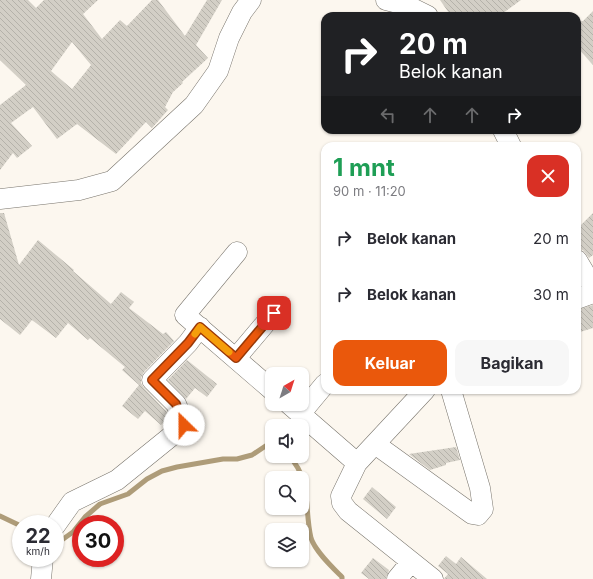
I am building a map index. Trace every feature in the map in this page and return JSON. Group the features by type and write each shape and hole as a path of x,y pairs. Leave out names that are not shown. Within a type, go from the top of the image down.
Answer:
{"street":[{"path":"0,199 79,190 112,181 194,105 218,71 229,38 242,12 251,0"},
{"path":"386,0 406,5 420,12"},
{"path":"237,252 186,315 265,384"},
{"path":"581,267 593,287"},
{"path":"581,298 593,293"},
{"path":"236,358 274,313"},
{"path":"63,515 72,502 117,480 184,425 176,404 152,380 188,343 200,327"},
{"path":"309,397 321,387"},
{"path":"421,394 357,463 341,496 342,503 348,511 433,579"},
{"path":"375,444 472,514 478,515 483,508 480,488 452,394"},
{"path":"296,411 357,463"},
{"path":"396,579 412,562"},
{"path":"41,579 42,567"}],"building":[{"path":"0,0 28,0 36,8 44,0 98,0 83,14 102,39 120,20 127,26 152,0 158,0 185,36 207,0 222,0 196,45 208,58 173,92 165,107 168,110 152,128 146,122 116,154 77,124 57,139 33,107 11,123 32,146 17,158 13,153 0,170 0,105 26,85 0,60","holes":["72,42 91,65 72,89 51,71"]},
{"path":"440,0 521,0 504,12 448,12"},
{"path":"593,11 593,65 581,52 581,21"},
{"path":"0,213 4,213 19,265 38,240 111,304 121,292 134,302 129,308 163,334 166,332 174,341 144,372 141,378 141,383 144,388 166,411 169,417 161,425 145,411 138,419 122,406 139,385 122,370 125,367 90,338 88,340 68,323 56,338 32,320 20,335 0,319"},
{"path":"593,213 593,255 589,258 583,250 581,250 581,225"},
{"path":"593,305 593,328 581,332 581,309"},
{"path":"187,360 217,384 207,397 195,388 186,399 168,380"},
{"path":"456,447 460,460 446,463 446,465 430,470 409,454"},
{"path":"372,487 396,507 387,519 363,499"},
{"path":"446,556 456,564 461,557 487,579 444,579 448,574 438,566"},
{"path":"373,558 389,570 386,579 369,579 361,573"}],"waterway":[{"path":"64,538 73,532 85,517 100,504 128,494 147,479 162,471 223,459 237,459 252,455 265,446"},
{"path":"294,463 301,475 304,485 309,527 313,543 324,559 342,577 342,579"},
{"path":"0,516 12,522"}],"slow traffic":[{"path":"195,334 200,327 229,352"}],"route":[{"path":"184,425 176,404 152,380 188,343 200,327 236,358 274,313"}]}
